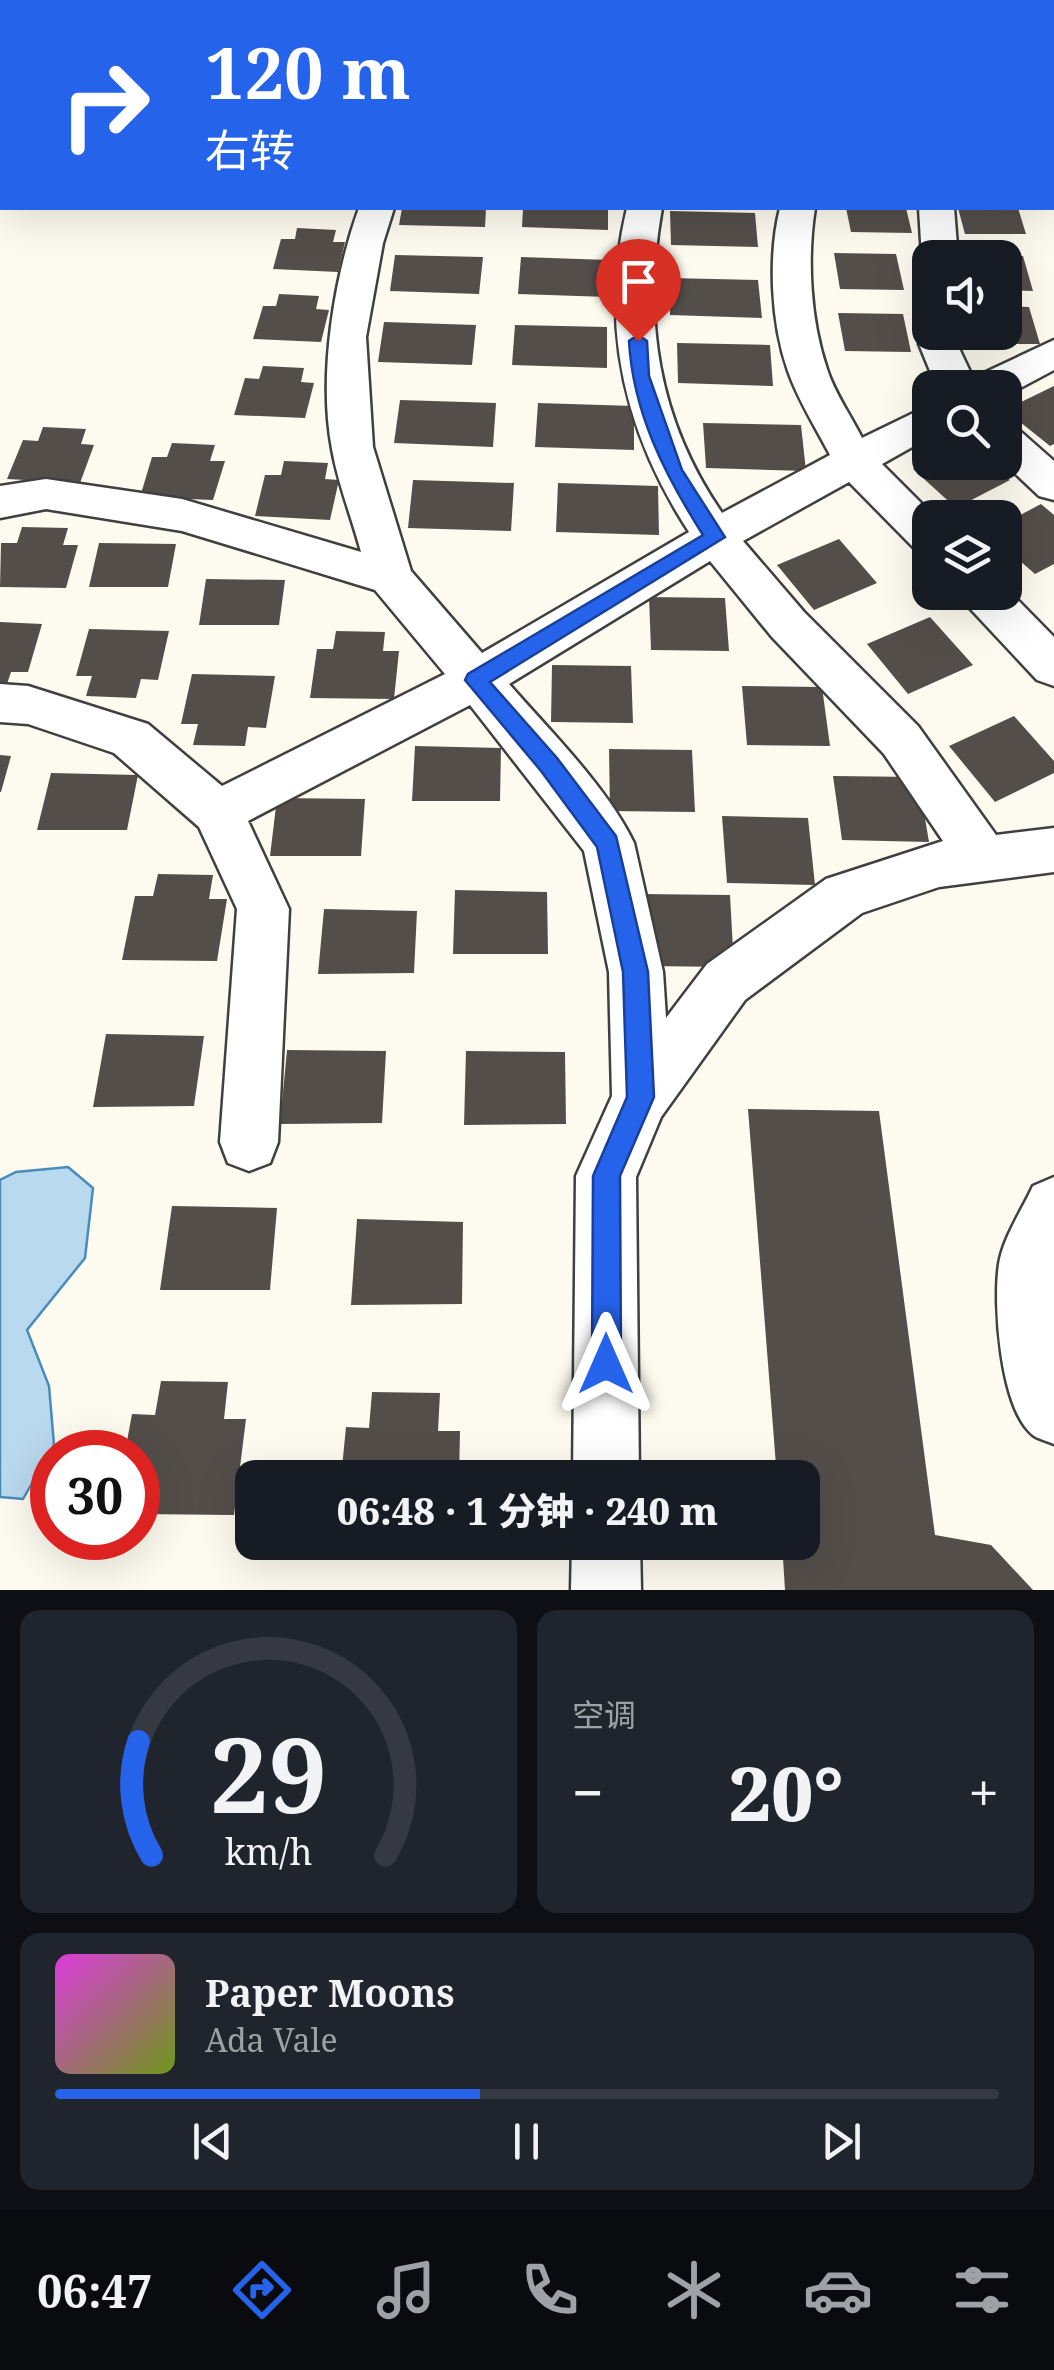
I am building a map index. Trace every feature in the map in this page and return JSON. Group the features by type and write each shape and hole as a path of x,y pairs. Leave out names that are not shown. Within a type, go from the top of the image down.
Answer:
{"street":[{"path":"375,210 347,337 352,447 391,578 549,764 608,843 636,972 640,1097"},
{"path":"644,210 638,232 636,306 640,376 672,471 715,537 828,668 901,740 983,858"},
{"path":"798,210 792,234 795,307 807,370 854,462 912,520"},
{"path":"938,210 939,240"},
{"path":"1021,370 1054,352"},
{"path":"218,812 476,680 715,537 912,429"},
{"path":"1022,457 1054,485"},
{"path":"0,502 46,494 182,515 391,578"},
{"path":"999,610 1054,667"},
{"path":"0,703 28,705 131,738 218,812 263,909 249,1142"},
{"path":"606,1460 606,1176 640,1097 726,982 845,895 939,864 1054,850"},
{"path":"1054,1208 1030,1261 1028,1326 1039,1384 1054,1411"},
{"path":"606,1560 606,1590"}],"water":[{"path":"68,1167 93,1188 85,1258 27,1330 49,1386 53,1430 30,1430 30,1487 23,1499 0,1497 0,1180 16,1172"}],"building":[{"path":"402,210 486,210 485,227 399,225"},
{"path":"523,210 608,210 608,230 522,227"},
{"path":"846,210 906,210 912,233 851,232"},
{"path":"959,210 1019,210 1026,234 965,234"},
{"path":"670,211 755,213 758,247 671,245"},
{"path":"297,228 336,230 333,242 345,242 338,272 273,269 281,239 295,239"},
{"path":"834,253 896,254 904,290 840,289"},
{"path":"395,255 483,257 479,294 390,291"},
{"path":"1022,256 1023,256 1033,291 1022,291"},
{"path":"521,257 609,260 608,297 518,294"},
{"path":"669,278 758,280 762,318 670,315"},
{"path":"279,294 319,296 316,309 329,310 321,342 253,339 263,306 276,306"},
{"path":"1022,307 1029,307 1040,344 1022,344"},
{"path":"838,313 903,314 911,352 845,351"},
{"path":"384,322 476,325 472,365 378,362"},
{"path":"515,325 607,327 607,368 512,365"},
{"path":"677,343 770,345 773,386 678,383"},
{"path":"263,366 304,368 301,382 314,383 305,418 234,415 245,378 259,379"},
{"path":"1054,386 1054,444 1050,446 1022,424 1022,402"},
{"path":"400,400 496,403 493,447 394,443"},
{"path":"538,403 634,406 634,450 535,447"},
{"path":"703,423 801,425 806,471 706,468"},
{"path":"43,427 86,429 81,444 94,445 80,483 7,479 23,440 38,441"},
{"path":"172,443 215,445 210,461 225,461 213,500 140,497 152,457 167,457"},
{"path":"284,461 328,463 325,479 339,480 330,520 255,516 265,475 281,475"},
{"path":"413,480 514,483 511,531 408,528"},
{"path":"925,480 1010,480 971,500 947,500"},
{"path":"558,483 658,486 659,535 556,532"},
{"path":"1041,504 1054,515 1054,564 1035,574 1022,563 1022,514"},
{"path":"22,527 68,528 63,545 78,545 66,588 0,587 1,543 17,543"},
{"path":"839,539 877,583 814,610 777,565"},
{"path":"99,543 176,544 168,587 89,587"},
{"path":"206,579 285,580 279,625 199,625"},
{"path":"649,597 725,598 729,651 651,650"},
{"path":"930,617 973,665 908,694 867,644"},
{"path":"0,622 42,624 28,672 11,672 5,690 0,690"},
{"path":"89,629 169,631 158,680 141,679 136,698 86,696 92,676 76,676"},
{"path":"336,631 385,632 383,651 399,651 394,699 310,698 317,649 333,649"},
{"path":"552,665 631,666 633,723 551,722"},
{"path":"192,674 275,676 266,728 248,727 245,746 193,745 198,724 181,724"},
{"path":"742,686 822,687 830,746 747,745"},
{"path":"1014,716 1054,761 1054,773 995,802 949,746"},
{"path":"415,746 501,748 500,801 412,801"},
{"path":"609,749 692,750 695,812 610,811"},
{"path":"0,755 11,756 1,792 0,792"},
{"path":"51,773 138,775 127,830 37,830"},
{"path":"833,776 918,777 929,842 842,840"},
{"path":"277,798 365,799 361,856 270,856"},
{"path":"722,816 808,818 815,885 727,883"},
{"path":"158,874 213,875 209,899 227,899 217,961 122,960 135,896 153,896"},
{"path":"455,890 547,892 548,954 453,954"},
{"path":"641,894 730,895 734,967 643,966"},
{"path":"324,909 417,911 414,973 318,974"},
{"path":"106,1034 204,1036 194,1106 93,1107"},
{"path":"287,1050 386,1051 382,1123 280,1124"},
{"path":"466,1051 565,1052 566,1124 464,1125"},
{"path":"748,1109 879,1111 935,1535 991,1545 1033,1590 785,1590 783,1560 820,1560 820,1460 776,1460"},
{"path":"172,1206 277,1208 270,1290 160,1290"},
{"path":"357,1219 463,1222 462,1304 351,1305"},
{"path":"161,1381 228,1382 224,1419 246,1419 241,1460 235,1460 234,1515 160,1514 160,1430 129,1430 132,1414 155,1415"},
{"path":"372,1392 440,1393 438,1431 460,1431 459,1460 343,1460 346,1427 369,1428"}],"route":[{"path":"606,1364 606,1176 640,1097 636,972 608,843 549,764 476,680 715,537 672,471 640,376 638,341"}]}
